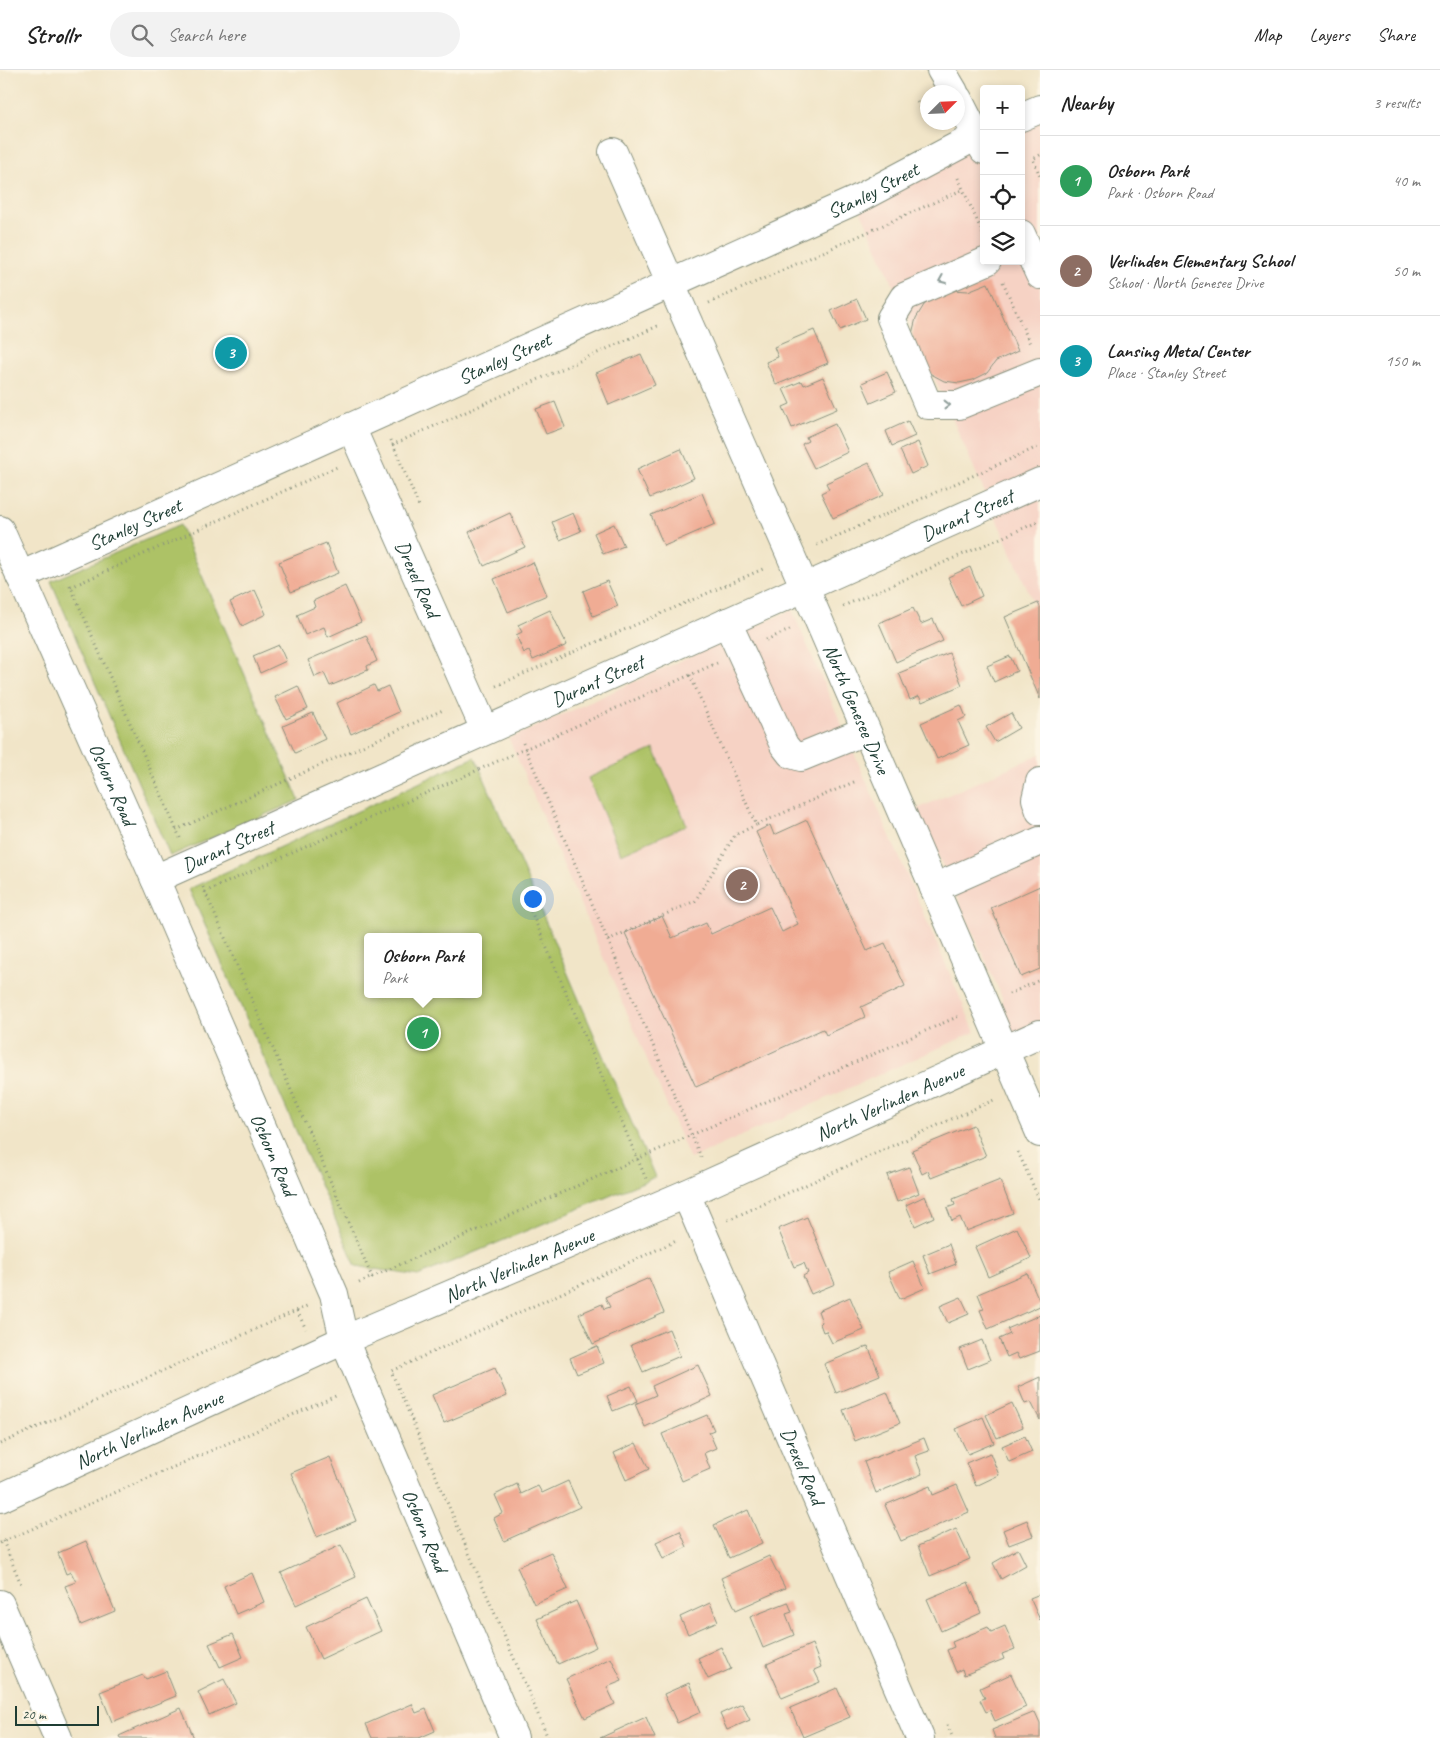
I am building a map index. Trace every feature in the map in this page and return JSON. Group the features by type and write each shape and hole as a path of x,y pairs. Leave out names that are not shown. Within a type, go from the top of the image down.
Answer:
{"street":[{"path":"941,70 950,85"},
{"path":"1025,115 1040,109"},
{"path":"965,111 980,136"},
{"name":"Stanley Street","path":"10,574 58,559 672,284 856,200 980,140"},
{"name":"North Genesee Drive","path":"613,152 804,587 1040,1133"},
{"path":"1025,245 1040,275"},
{"path":"994,270 904,297 891,318 928,405 959,405 1036,361"},
{"name":"Drexel Road","path":"351,427 484,730"},
{"name":"Durant Street","path":"155,879 1040,482"},
{"name":"Osborn Road","path":"0,530 10,574 155,879 334,1294 344,1340 514,1738"},
{"path":"728,622 784,745 790,754 801,757 865,731"},
{"path":"1040,782 1036,799 1040,811"},
{"path":"934,888 1040,841"},
{"name":"North Verlinden Avenue","path":"0,1498 344,1340 686,1194 1040,1034"},
{"name":"Drexel Road","path":"686,1194 920,1738"},
{"path":"0,1604 58,1738"}],"path":[{"path":"917,102 920,107"},
{"path":"1040,155 1033,159 1040,176"},
{"path":"71,588 964,189"},
{"path":"994,270 1036,361"},
{"path":"378,415 420,507"},
{"path":"176,830 1040,446"},
{"path":"205,892 742,651 1040,520"},
{"path":"58,559 176,830 193,862 372,1277"},
{"path":"690,675 756,825"},
{"path":"494,677 732,1229"},
{"path":"608,940 695,901 735,835 856,781"},
{"path":"0,1444 1040,980"},
{"path":"391,1372 548,1738"},
{"path":"0,1543 339,1395"},
{"path":"945,1720 953,1738"}],"shaded area":[{"path":"1040,109 1040,618 856,200 980,134 980,265 1025,265 1025,115"},
{"path":"792,610 975,1032 690,1159 509,739"},
{"path":"1040,754 1040,1034 1004,1050 1002,997 917,809"}],"green space":[{"path":"180,525 299,800 170,856 51,581"},
{"path":"654,749 687,825 621,854 588,778"},
{"path":"475,757 655,1177 418,1276 356,1266 189,889"}],"building":[{"path":"988,283 1018,351 996,361 987,373 973,380 959,383 944,381 931,374 920,363 912,334 916,318 924,305 937,295 953,290 968,291"},
{"path":"857,299 866,319 840,330 831,311"},
{"path":"814,330 828,363 776,385 766,362 778,357 774,347"},
{"path":"641,354 655,385 609,405 596,373"},
{"path":"887,372 896,392 871,403 862,383"},
{"path":"823,377 837,409 792,428 783,407 790,404 783,389 802,381 804,385"},
{"path":"555,402 565,427 546,434 536,409"},
{"path":"908,421 915,436 892,446 886,431"},
{"path":"835,424 848,452 814,468 802,444 808,441 806,437"},
{"path":"918,442 928,466 911,474 900,450"},
{"path":"681,449 694,478 650,498 637,469"},
{"path":"869,463 884,495 833,518 821,493 829,489 826,483"},
{"path":"702,493 715,524 664,546 651,515"},
{"path":"510,513 525,547 484,566 469,532"},
{"path":"573,513 581,531 560,540 552,522"},
{"path":"614,524 624,546 603,554 594,533"},
{"path":"326,543 338,573 291,592 279,562"},
{"path":"533,562 547,595 508,612 494,579"},
{"path":"970,567 982,596 961,606 948,577"},
{"path":"607,581 618,606 593,616 583,591"},
{"path":"345,586 361,622 328,637 324,627 305,635 297,615 315,607 313,601"},
{"path":"255,590 266,614 242,626 230,602"},
{"path":"1038,603 1040,607 1040,699 1005,617"},
{"path":"913,608 921,624 933,619 943,641 896,662 879,623"},
{"path":"550,610 567,645 533,660 529,651 524,653 516,635 522,632 518,625"},
{"path":"366,635 377,661 367,666 368,670 330,686 324,673 315,677 308,660"},
{"path":"279,645 286,661 260,673 253,656"},
{"path":"949,653 962,685 922,702 919,696 910,700 899,673"},
{"path":"1010,656 1017,671 994,682 987,666"},
{"path":"374,685 377,691 388,686 399,712 351,734 337,703"},
{"path":"298,686 308,709 286,719 275,697"},
{"path":"961,705 966,717 958,721 969,745 937,759 921,723"},
{"path":"313,713 325,739 295,753 283,726"},
{"path":"1011,713 1019,728 995,742 986,727"},
{"path":"807,820 867,951 885,943 905,986 861,1007 865,1017 826,1035 823,1029 696,1087 625,933 662,916 672,938 706,923 711,934 770,907 782,932 798,924 756,832 770,825 774,835"},
{"path":"1040,886 1040,969 1021,977 991,908"},
{"path":"973,1125 986,1156 931,1178 928,1171 922,1174 912,1150"},
{"path":"909,1167 919,1193 897,1202 887,1175"},
{"path":"1000,1180 1013,1213 966,1231 960,1217 952,1221 947,1208 955,1205 953,1199"},
{"path":"925,1196 934,1217 915,1226 906,1205"},
{"path":"807,1217 835,1284 811,1294 803,1276 808,1273 804,1263 794,1267 778,1229"},
{"path":"1017,1228 1031,1258 988,1277 975,1247"},
{"path":"949,1244 956,1264 930,1274 923,1255"},
{"path":"913,1261 925,1288 900,1299 888,1272"},
{"path":"1027,1273 1040,1306 988,1329 980,1310 984,1309 978,1294"},
{"path":"649,1278 664,1313 593,1344 579,1314 602,1304 604,1309 610,1307 605,1297"},
{"path":"850,1297 864,1330 832,1343 826,1331 823,1332 818,1311"},
{"path":"961,1297 969,1314 948,1323 940,1306"},
{"path":"1040,1315 1040,1351 1019,1359 1016,1353 1007,1357 999,1339 1010,1334 1007,1329"},
{"path":"669,1329 680,1356 643,1372 631,1345"},
{"path":"982,1340 990,1360 968,1369 960,1349"},
{"path":"597,1346 604,1363 577,1374 570,1358"},
{"path":"868,1346 880,1375 836,1393 824,1364"},
{"path":"698,1365 712,1396 645,1427 635,1404 656,1395 652,1386"},
{"path":"495,1368 507,1396 444,1423 432,1395"},
{"path":"1040,1377 1040,1420 1031,1402 1025,1404 1018,1387"},
{"path":"631,1386 638,1401 613,1411 607,1396"},
{"path":"887,1392 900,1423 855,1441 843,1410"},
{"path":"1012,1403 1023,1427 997,1438 986,1415"},
{"path":"707,1415 714,1430 709,1432 716,1448 704,1453 710,1469 682,1481 662,1434"},
{"path":"983,1417 994,1443 968,1454 956,1429"},
{"path":"1025,1436 1032,1452 1009,1462 1002,1446"},
{"path":"924,1438 929,1451 915,1456 922,1474 876,1493 864,1462"},
{"path":"636,1443 649,1469 626,1480 614,1453"},
{"path":"990,1453 999,1475 976,1486 966,1463"},
{"path":"330,1457 356,1521 317,1537 291,1473"},
{"path":"568,1481 580,1507 504,1541 494,1518 503,1513 495,1495 517,1484 521,1494 538,1486 542,1493"},
{"path":"957,1485 969,1512 901,1541 885,1505 930,1486 933,1495"},
{"path":"748,1510 762,1543 729,1558 714,1525"},
{"path":"1027,1520 1033,1536 1009,1545 1003,1530"},
{"path":"956,1529 970,1559 930,1576 918,1546"},
{"path":"680,1531 687,1547 663,1559 656,1542"},
{"path":"86,1541 115,1611 81,1625 65,1586 76,1582 71,1572 66,1574 58,1553"},
{"path":"341,1545 356,1577 296,1605 281,1573"},
{"path":"1018,1549 1026,1565 1001,1579 993,1563"},
{"path":"551,1552 568,1589 534,1604 517,1567"},
{"path":"769,1556 785,1588 736,1610 721,1578"},
{"path":"252,1573 264,1602 236,1614 224,1586"},
{"path":"968,1582 981,1613 941,1631 927,1599"},
{"path":"1040,1594 1040,1620 1030,1598"},
{"path":"366,1599 381,1631 321,1659 306,1627"},
{"path":"576,1601 596,1647 558,1664 537,1619"},
{"path":"788,1602 792,1612 786,1614 794,1635 763,1648 750,1617"},
{"path":"710,1603 718,1621 688,1634 680,1617"},
{"path":"1005,1626 1015,1649 1002,1654 1004,1659 964,1675 962,1669 956,1672 947,1650 954,1647 952,1642 988,1627 991,1632"},
{"path":"233,1634 243,1657 220,1667 209,1644"},
{"path":"812,1644 821,1667 814,1670 820,1682 782,1698 767,1664"},
{"path":"721,1647 731,1669 708,1679 698,1658"},
{"path":"611,1658 622,1681 607,1687 615,1704 585,1718 566,1679"},
{"path":"166,1671 176,1696 112,1722 100,1692 143,1675 146,1679"},
{"path":"1011,1674 1026,1707 995,1721 990,1710 986,1712 980,1700 985,1698 980,1688"},
{"path":"224,1679 236,1703 209,1715 198,1692"},
{"path":"689,1683 701,1712 677,1723 664,1694"},
{"path":"837,1688 850,1717 803,1737 790,1708"},
{"path":"412,1704 416,1713 426,1709 435,1731 419,1738 372,1738 366,1724"},
{"path":"742,1704 750,1720 727,1730 720,1714"},
{"path":"181,1708 194,1738 120,1738 119,1736"},
{"path":"1035,1712 1040,1723 1040,1738 995,1738 992,1730"},
{"path":"646,1717 655,1738 600,1738"}],"place":[{"name":"Lansing Metal Center","path":"231,353"},
{"name":"Verlinden Elementary School","path":"742,885"},
{"name":"Osborn Park","path":"423,1033"}]}
